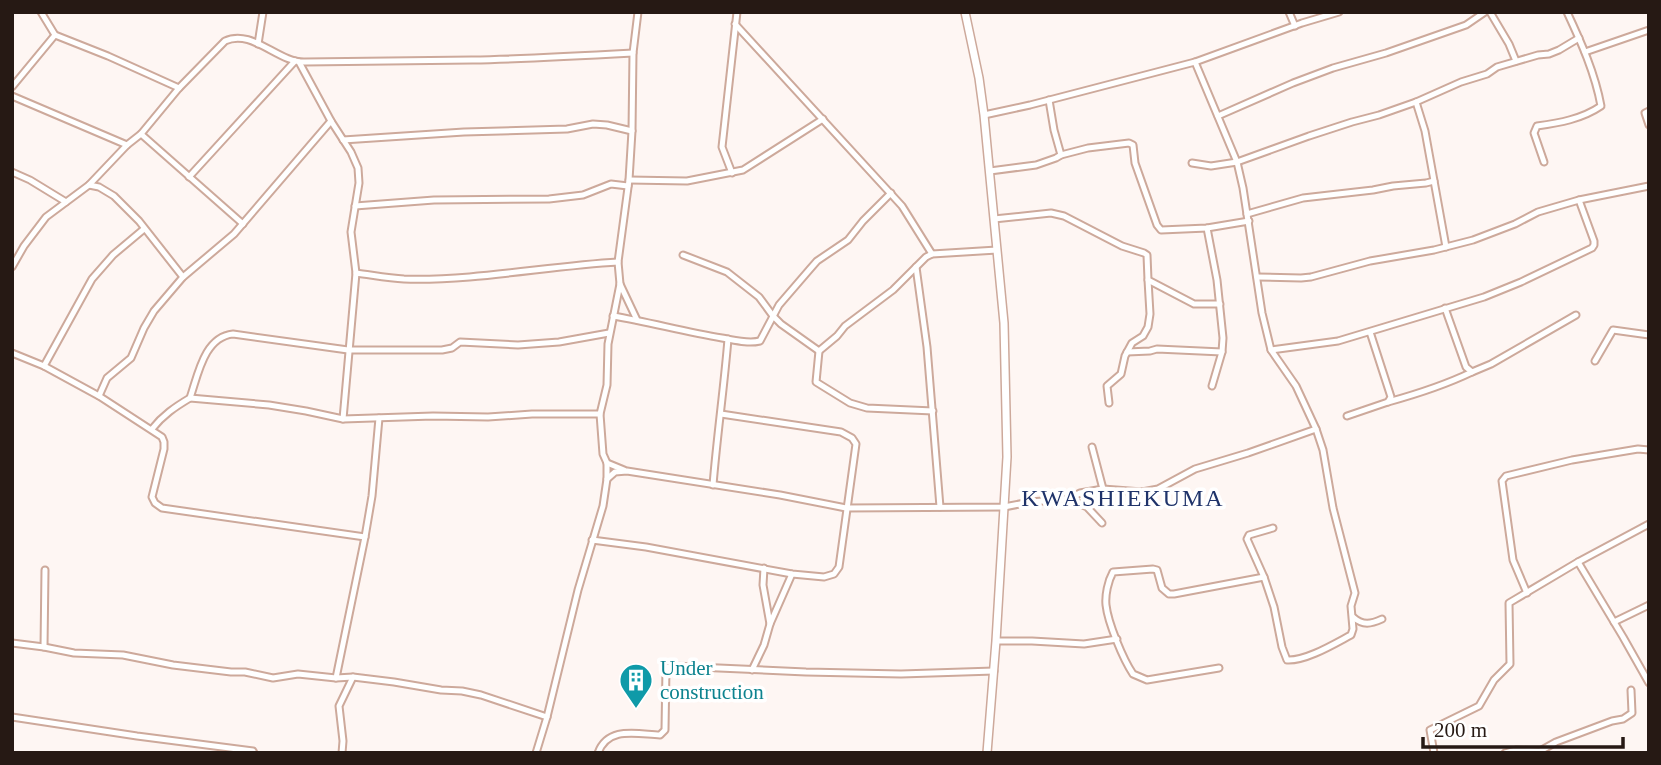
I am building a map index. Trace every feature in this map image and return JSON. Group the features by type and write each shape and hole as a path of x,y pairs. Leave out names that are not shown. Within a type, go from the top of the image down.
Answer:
{"street":[{"path":"41,12 55,35 179,88"},
{"path":"258,44 263,12"},
{"path":"536,753 578,590 603,506 607,479 600,414 607,385 607,344 620,284 618,262 629,183 633,53 638,12"},
{"path":"732,173 722,147 737,12"},
{"path":"965,12 984,115 1004,323 1007,457 987,753"},
{"path":"1289,12 1295,26"},
{"path":"984,115 1195,62 1339,12"},
{"path":"1217,116 1293,82 1397,50 1466,25 1485,12"},
{"path":"1490,12 1516,61"},
{"path":"1544,162 1534,133 1537,126 1589,114 1601,106 1585,52 1567,12"},
{"path":"735,24 891,193 906,211 932,254"},
{"path":"1585,52 1649,30"},
{"path":"12,87 55,35"},
{"path":"12,267 46,217 89,185 141,134 179,88 225,41 233,37 258,44 297,62 472,60 633,53"},
{"path":"1192,163 1211,166 1237,162 1352,122 1379,116 1487,74 1497,67 1559,50 1579,38"},
{"path":"297,62 358,168 359,183 351,232 356,273 343,419"},
{"path":"190,177 297,62"},
{"path":"1195,62 1237,162 1249,221 1262,313 1271,350 1296,386 1316,429 1355,593 1351,606 1351,635 1293,661 1287,660 1282,647 1274,607 1247,539 1253,533 1273,528"},
{"path":"12,75 18,80"},
{"path":"12,96 127,145"},
{"path":"1049,100 1061,155"},
{"path":"1416,102 1446,247"},
{"path":"1649,111 1645,113 1649,125"},
{"path":"355,206 457,200 549,199 583,195 611,184 687,181 732,173 750,167 823,119"},
{"path":"99,396 107,378 131,358 154,311 183,277 226,243 331,121"},
{"path":"343,140 567,129 593,124 632,131"},
{"path":"141,134 243,224"},
{"path":"990,171 1036,165 1088,148 1129,143 1133,145 1135,163 1161,230 1207,228 1249,221"},
{"path":"12,173 30,180 66,202"},
{"path":"1247,214 1304,198 1434,181"},
{"path":"89,185 108,191 144,229 183,277"},
{"path":"1257,277 1311,277 1370,261 1446,247 1473,240 1538,212 1579,200 1649,187"},
{"path":"613,316 699,334 749,342 760,341 781,302 813,265 848,240 891,193"},
{"path":"1271,350 1328,343 1484,297 1592,248 1594,241 1579,200"},
{"path":"994,219 1051,214 1064,216 1122,246 1147,255 1150,314 1147,327 1143,336 1132,342 1121,374 1107,386 1109,403"},
{"path":"1207,228 1220,304 1222,352 1212,386"},
{"path":"44,366 92,279 113,255 144,229"},
{"path":"933,411 867,408 850,403 816,382 819,351 932,254 998,250"},
{"path":"683,255 727,272 759,297 772,316 819,351"},
{"path":"356,273 424,279 520,273 618,262"},
{"path":"916,267 927,347 940,507"},
{"path":"1148,280 1194,304 1220,304"},
{"path":"620,284 637,320"},
{"path":"1445,309 1466,367 1472,372"},
{"path":"1347,416 1415,395 1491,365 1576,315"},
{"path":"1595,361 1613,330 1649,335"},
{"path":"1370,332 1391,397 1388,402"},
{"path":"190,398 204,359 214,342 225,335 348,350 442,350 452,348 460,342 517,345 559,342 610,333"},
{"path":"713,485 729,339"},
{"path":"1127,352 1157,349 1222,352"},
{"path":"12,353 44,366 99,396 162,437 164,442 152,497 162,508 365,537"},
{"path":"152,429 172,408 190,398 269,405 343,419 600,414"},
{"path":"592,540 646,547 792,574 824,577 834,574 837,571 856,444 841,432 721,414"},
{"path":"336,678 372,496 379,418"},
{"path":"607,464 627,471 846,508 1004,507 1069,499 1080,493 1103,489 1142,492 1158,489 1195,470 1316,429"},
{"path":"1092,447 1103,489"},
{"path":"1527,593 1513,560 1502,481 1506,477 1572,460 1638,449 1649,450"},
{"path":"607,479 615,472 627,471"},
{"path":"1069,499 1087,507 1102,523"},
{"path":"1434,753 1430,730 1479,706 1494,680 1510,664 1509,603 1649,524"},
{"path":"1578,562 1649,682"},
{"path":"764,568 763,585 770,624"},
{"path":"44,647 46,570"},
{"path":"1219,668 1147,680 1133,674 1105,603 1111,576 1113,572 1157,570 1161,588 1169,594 1264,577"},
{"path":"752,670 792,574"},
{"path":"1614,622 1649,605"},
{"path":"1352,615 1354,619 1369,624 1382,620"},
{"path":"996,641 1084,644 1117,639"},
{"path":"12,643 74,653 123,655 173,666 245,672 273,678 298,674 353,677 462,691 547,717"},
{"path":"597,753 604,740 616,734 663,733 666,668 678,666 806,673 901,674 994,671"},
{"path":"342,753 339,706 353,677"},
{"path":"1505,753 1516,750 1541,751 1556,742 1623,719 1632,713 1631,690"},
{"path":"12,717 254,753"}],"place":[{"name":"Under construction","path":"636,710"}],"district":[{"name":"KWASHIEKUMA","path":"1123,498"}]}
